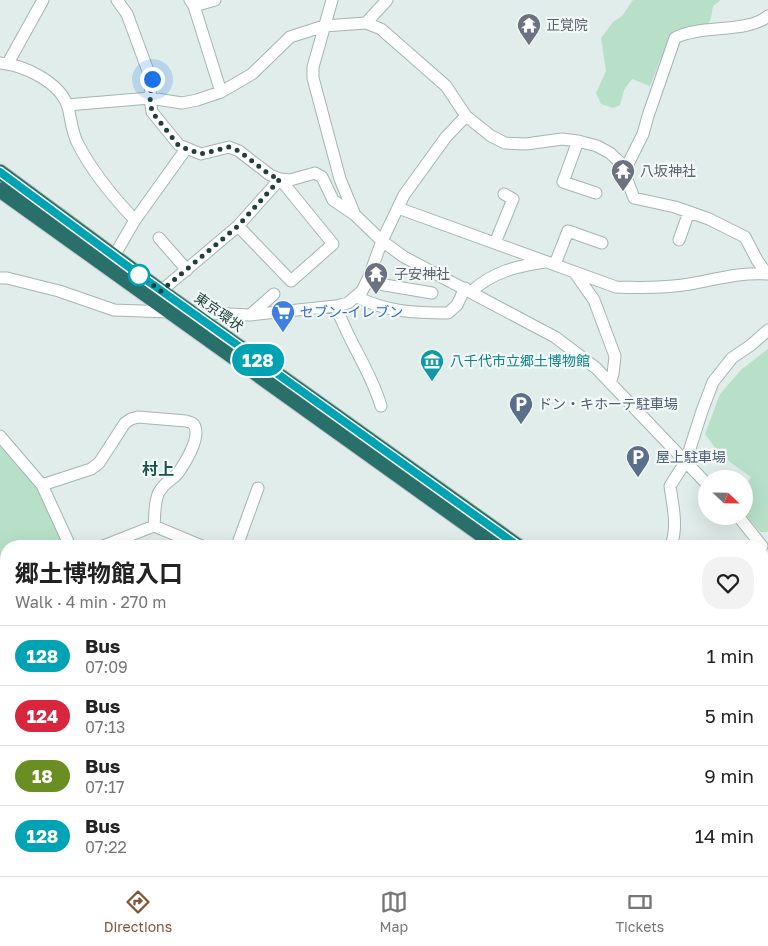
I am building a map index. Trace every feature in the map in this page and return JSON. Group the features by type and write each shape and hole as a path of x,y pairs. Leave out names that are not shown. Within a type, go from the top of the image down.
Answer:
{"highway":[{"name":"東京環状","path":"0,172 161,291 510,540"},
{"name":"東京環状","path":"0,190 489,540"}],"street":[{"path":"43,0 4,63 22,67 44,78 62,95 67,105 76,141 88,162 115,199 135,220"},
{"path":"117,0 126,14 152,79 150,98 152,112 179,146 201,154 229,147 239,151 270,175 280,179 290,180 315,173 322,177 333,200 355,215 382,241 404,257 555,337 596,368 698,474"},
{"path":"215,0 192,3 221,92"},
{"path":"332,0 313,67 313,78 340,179 355,215"},
{"path":"366,23 386,0"},
{"path":"768,16 749,24 683,33 675,38 643,134 626,168 629,190 634,198 709,219 745,237 768,274"},
{"path":"67,105 150,98 182,102 197,100 221,92 252,74 290,37 324,26 366,23 381,29 446,86 466,116 491,136 505,144 526,144 562,139 578,141 597,146 610,153 626,168"},
{"path":"0,278 7,278 59,291 114,310 250,315 336,306 348,303 357,297 367,282 382,241 404,195 446,137 466,116"},
{"path":"578,141 564,182 596,193"},
{"path":"114,256 135,220 186,149"},
{"path":"238,226 291,281 333,244 280,179"},
{"path":"161,291 238,226 280,179"},
{"path":"495,243 513,199 504,194"},
{"path":"398,208 616,288 644,288 689,284 738,274 768,274"},
{"path":"679,240 688,212"},
{"path":"551,263 568,231 602,243"},
{"path":"159,238 187,270"},
{"path":"357,297 373,305 392,310 448,313 457,305 468,290 491,277 509,269 551,263"},
{"path":"575,273 594,300 615,356 610,383"},
{"path":"367,282 432,293"},
{"path":"250,315 274,294"},
{"path":"336,306 342,326 374,384 381,406"},
{"path":"673,540 675,521 670,486 686,461 713,382 732,358 751,346 768,330"},
{"path":"42,486 91,468 99,463 125,423 131,418 186,420 196,428 196,441 177,475 166,481 159,493 155,504 154,526"},
{"path":"0,436 42,486 67,540"},
{"path":"239,540 258,488"},
{"path":"745,525 757,540"},
{"path":"154,526 175,540"},
{"path":"118,540 154,526"}],"green space":[{"path":"633,0 721,0 713,6 711,18 705,32 679,38 660,60 650,86 632,79 624,90 620,105 613,108 601,104 596,93 606,71 601,38 613,22 622,16"},
{"path":"768,349 768,532 760,532 753,524 753,470 741,470 720,455 705,434 720,394 742,369"},
{"path":"0,440 33,481 62,540 0,540"}],"bus line":[{"name":"128","path":"0,172 145,279 510,540"}],"place":[{"name":"正覚院","path":"529,46"},
{"name":"八坂神社","path":"623,192"},
{"name":"子安神社","path":"376,295"},
{"name":"セブン-イレブン","path":"283,333"},
{"name":"八千代市立郷土博物館","path":"432,382"},
{"name":"ドン・キホーテ駐車場","path":"521,425"},
{"name":"屋上駐車場","path":"638,478"}],"district":[{"name":"村上","path":"158,469"}],"route":[{"path":"139,275 161,291 238,226 280,179 270,175 239,151 229,147 201,154 179,146 152,112 150,98 152,79"}]}
